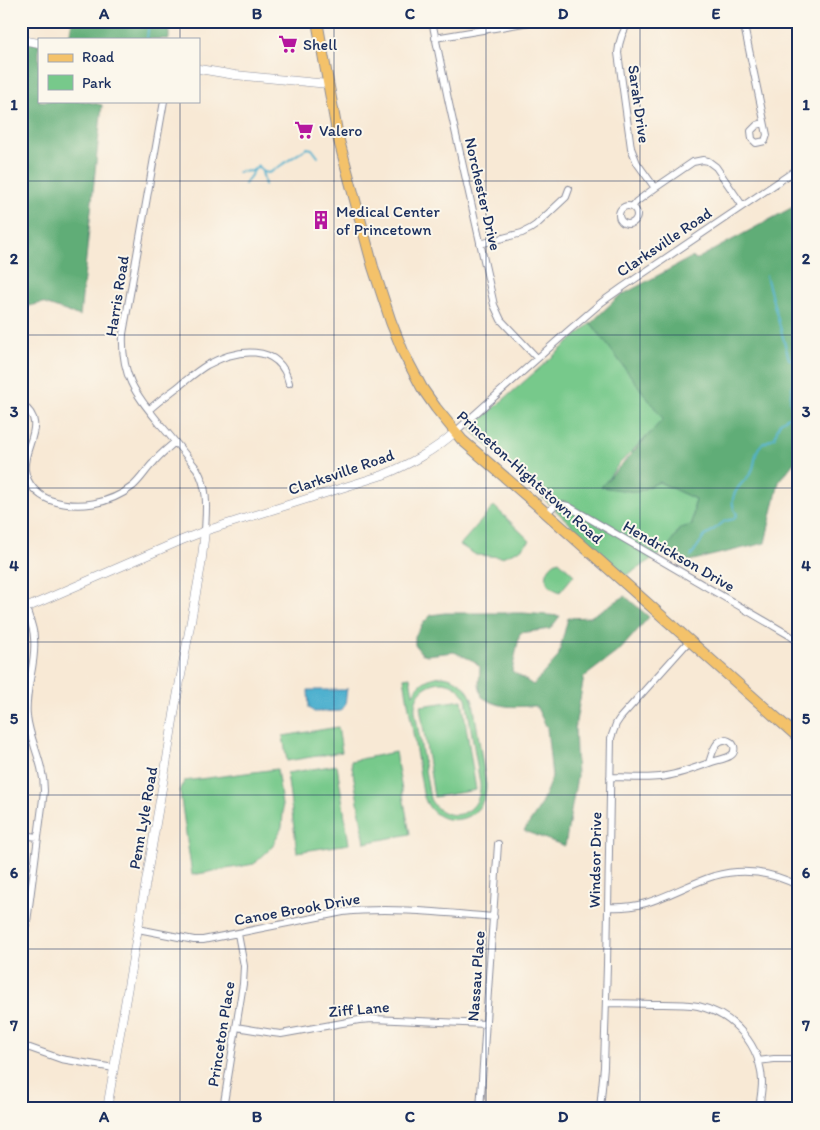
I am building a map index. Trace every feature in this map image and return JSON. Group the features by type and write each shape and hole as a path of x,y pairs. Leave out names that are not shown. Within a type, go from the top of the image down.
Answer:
{"main road":[{"name":"Princeton-Hightstown Road","path":"317,21 338,137 380,290 404,354 422,388 462,440 799,738"}],"street":[{"name":"Norchester Drive","path":"432,21 494,305 506,326 537,358"},
{"path":"435,38 536,21"},
{"path":"743,21 767,135 765,141 756,143 752,139 751,131 756,125 764,123"},
{"name":"Sarah Drive","path":"627,22 620,37 618,53 631,148 637,163 655,188"},
{"path":"21,40 38,43"},
{"path":"200,69 235,75 328,84"},
{"name":"Harris Road","path":"164,102 123,340 123,357 129,379 140,399 197,470 204,484 206,502 205,531"},
{"path":"632,208 636,202 693,162 703,160 716,167 742,205"},
{"name":"Clarksville Road","path":"24,609 157,550 205,531 390,472 408,464 455,432 602,302 630,281 799,168"},
{"path":"480,244 522,233 530,229 566,197 569,189"},
{"path":"149,410 200,370 220,359 242,353 262,353 275,360 285,372 289,383"},
{"path":"21,404 31,413 35,425 24,463 26,477 38,494 61,503 71,505 92,504 113,498 140,479 154,461 175,442"},
{"name":"Hendrickson Drive","path":"546,514 554,506 563,504 799,642"},
{"name":"Penn Lyle Road","path":"107,1109 201,566 205,531"},
{"path":"21,936 27,922 44,791 42,770 28,725 26,702 34,639 33,631 24,609"},
{"name":"Windsor Drive","path":"600,1109 604,1067 606,1003 611,738 620,718 689,641"},
{"path":"21,680 29,681"},
{"path":"610,777 668,776 709,763"},
{"path":"21,835 38,837"},
{"name":"Nassau Place","path":"480,1109 498,844"},
{"path":"608,907 647,904 713,876 735,872 768,874 799,886"},
{"name":"Canoe Brook Drive","path":"138,929 194,940 210,939 343,912 362,910 494,916"},
{"name":"Princeton Place","path":"223,1109 244,975 238,934"},
{"path":"606,1003 688,1004 709,1009 728,1019 741,1031 754,1050 758,1061 762,1081 759,1109"},
{"name":"Ziff Lane","path":"236,1027 281,1034 373,1018 486,1024"},
{"path":"21,1047 30,1048 61,1060 114,1068"},
{"path":"758,1061 799,1059"}],"green space":[{"path":"72,21 169,21 169,38 69,38"},
{"path":"21,41 38,44 38,102 88,102 102,105 80,316 42,303 21,308"},
{"path":"799,200 799,456 779,482 765,543 685,562 666,551 680,528 692,525 695,499 659,482 637,492 601,487 663,419 591,323 618,297 692,257 695,260 793,207"},
{"path":"591,323 664,419 618,465 602,487 637,492 659,482 695,499 692,526 680,528 666,551 625,576 470,429"},
{"path":"494,506 530,541 519,550 502,557 476,555 460,545"},
{"path":"559,561 574,575 560,592 549,584 546,576 549,568"},
{"path":"625,596 649,617 621,649 584,677 575,727 577,777 565,846 524,831 540,807 552,777 547,728 536,706 503,706 482,697 479,685 480,667 474,661 454,652 427,655 421,653 415,645 415,636 431,615 445,613 523,613 560,616 550,629 520,633 512,671 533,685 558,657 568,618 590,617"},
{"path":"410,677 413,694 422,683 438,677 448,677 458,681 471,697 486,785 484,799 477,809 468,816 458,819 447,819 437,814 428,806 423,793 404,678","holes":["442,682 456,687 466,698 480,784 479,795 475,804 469,810 453,815 444,813 430,799 415,711 416,699 422,690 430,685"]},
{"path":"462,700 476,790 434,797 420,706"},
{"path":"338,727 342,752 287,761 283,736"},
{"path":"395,752 410,834 365,843 351,761"},
{"path":"337,765 349,844 297,852 287,773"},
{"path":"277,769 283,812 282,827 272,847 254,864 192,875 180,792 184,781"}],"water":[{"path":"347,688 345,705 341,711 314,712 309,708 308,690 346,690"}],"waterway":[{"path":"147,38 149,21"},
{"path":"262,171 271,172 307,148 312,149 318,157"},
{"path":"258,165 262,171 265,185"},
{"path":"238,172 252,171 257,167"},
{"path":"245,184 255,169"},
{"path":"766,276 789,359 799,362"},
{"path":"691,556 704,537 725,521 734,519 737,514 733,505 734,495 751,473 759,448 775,437 779,424 793,412 790,398 795,361"}],"place":[{"name":"Shell","path":"288,44"},
{"name":"Valero","path":"304,130"},
{"name":"Medical Center of Princetown","path":"321,220"}]}
